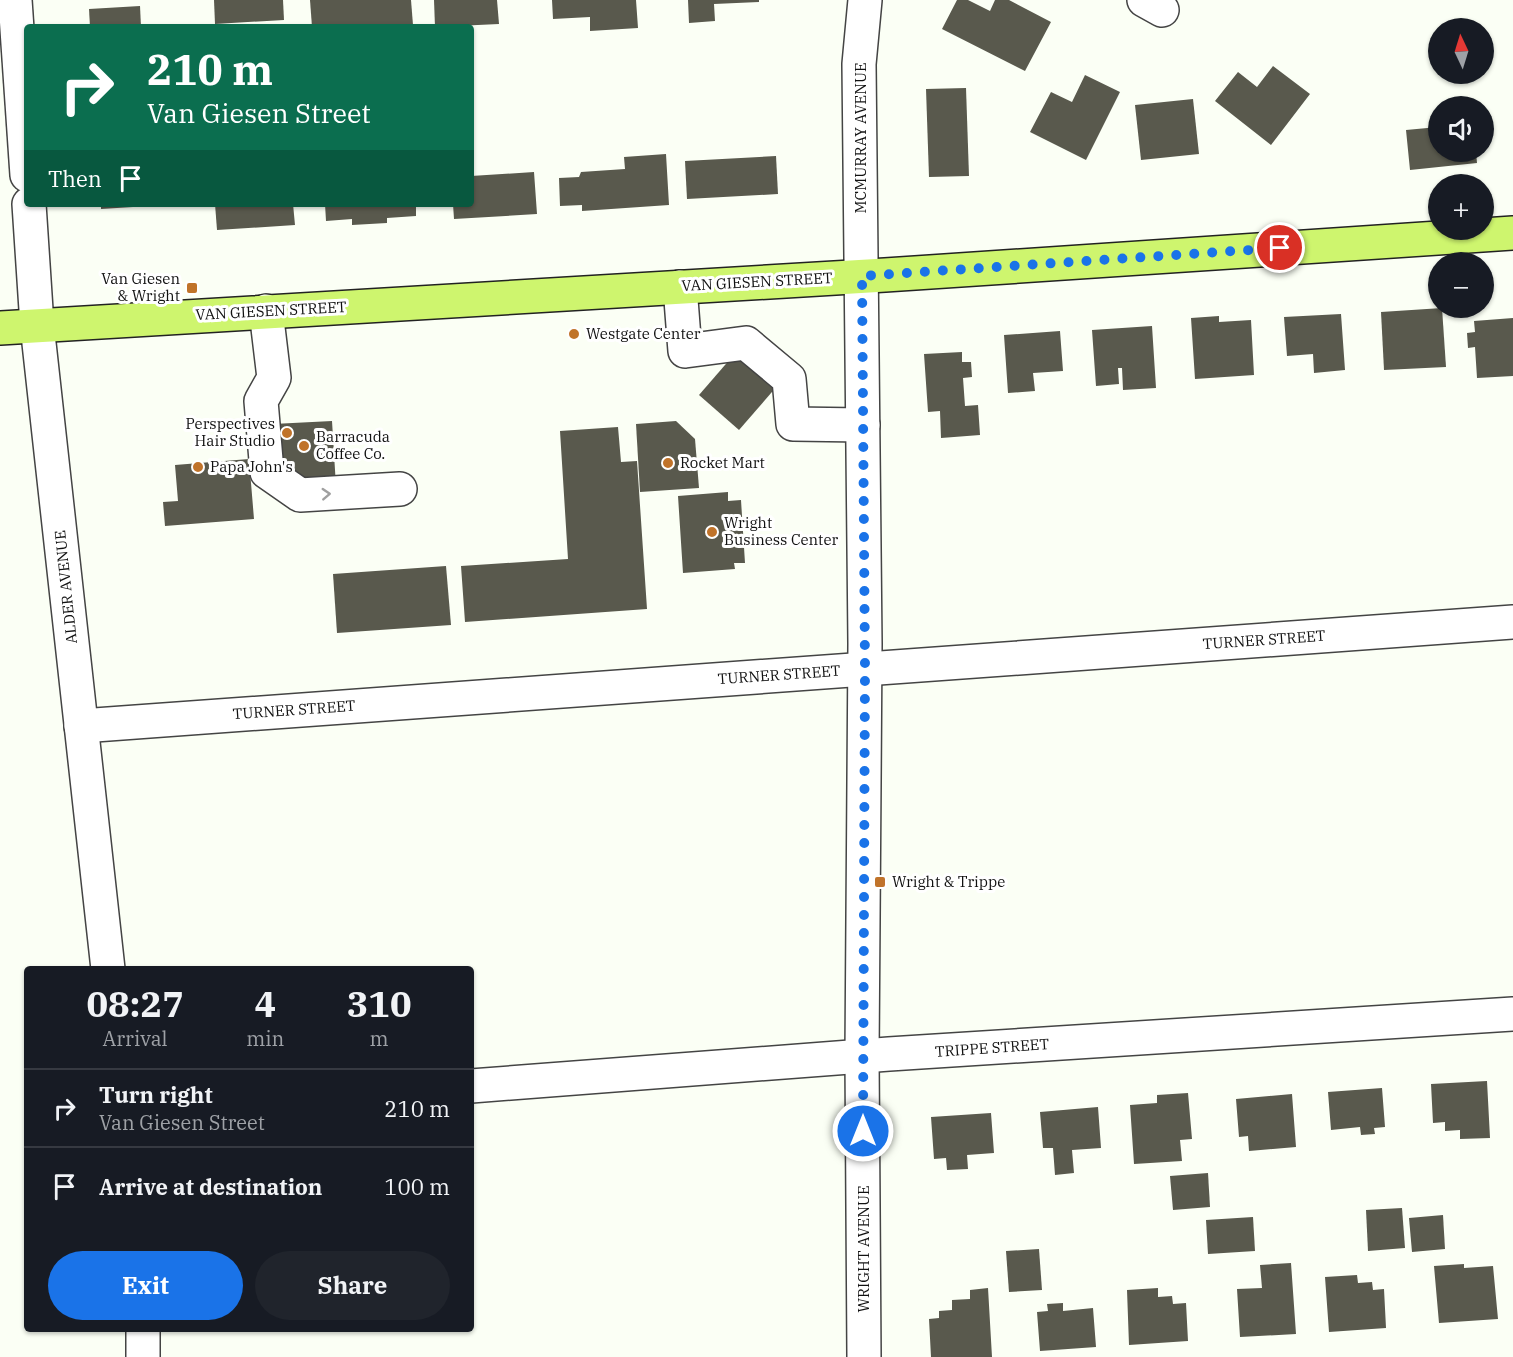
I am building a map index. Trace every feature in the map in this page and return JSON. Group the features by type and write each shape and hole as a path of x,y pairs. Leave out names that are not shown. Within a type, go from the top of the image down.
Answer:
{"main road":[{"name":"VAN GIESEN STREET","path":"0,328 862,276 1513,233"}],"street":[{"path":"15,0 24,131"},
{"name":"MCMURRAY AVENUE","path":"862,276 860,64 865,0"},
{"name":"ALDER AVENUE","path":"29,207 37,325 108,966"},
{"name":"WRIGHT AVENUE","path":"862,276 865,668 862,1056 864,1357"},
{"path":"680,287 685,351 746,343 789,379 793,424 863,425"},
{"path":"266,311 274,378 261,401 267,472 300,495 400,489"},
{"name":"TURNER STREET","path":"81,726 1513,622"},
{"name":"TRIPPE STREET","path":"474,1086 862,1056 1513,1014"},
{"path":"143,1332 143,1357"}],"building":[{"path":"214,0 283,0 284,20 215,24"},
{"path":"310,0 411,0 413,24 312,24"},
{"path":"434,0 497,0 499,24 435,24"},
{"path":"552,0 636,0 638,28 590,31 590,17 553,19"},
{"path":"688,0 759,0 759,2 714,4 715,21 689,23"},
{"path":"957,0 968,0 990,11 995,0 1009,0 1051,22 1025,71 942,29"},
{"path":"140,6 141,24 90,24 89,9"},
{"path":"1273,66 1310,94 1271,145 1215,101 1238,72 1257,87"},
{"path":"1085,75 1120,92 1086,160 1030,132 1051,92 1072,102"},
{"path":"966,88 969,176 929,177 926,89"},
{"path":"1193,99 1199,154 1141,160 1135,105"},
{"path":"1428,128 1428,162 1477,163 1410,170 1406,130"},
{"path":"666,154 669,205 582,211 582,205 560,206 559,178 579,177 581,172 625,169 624,157"},
{"path":"776,156 778,194 687,199 685,161"},
{"path":"534,172 537,214 454,219 453,207 474,207 474,176"},
{"path":"101,207 133,207 101,209"},
{"path":"215,207 293,207 295,225 217,230"},
{"path":"325,207 416,207 416,216 387,218 387,223 352,225 352,219 326,221"},
{"path":"1428,309 1428,318 1443,318 1446,367 1384,370 1381,312"},
{"path":"1341,314 1345,370 1314,373 1313,354 1287,356 1284,317"},
{"path":"1219,316 1219,322 1251,320 1254,375 1195,379 1191,318"},
{"path":"1513,318 1513,376 1477,378 1475,347 1468,348 1467,333 1475,332 1474,321"},
{"path":"1152,326 1156,388 1123,390 1122,368 1118,368 1119,384 1096,386 1092,330"},
{"path":"1060,331 1063,371 1033,373 1035,391 1008,393 1004,335"},
{"path":"738,350 778,385 739,430 699,395"},
{"path":"962,352 962,362 971,362 972,377 963,378 965,406 978,405 980,435 941,438 940,411 928,412 924,354"},
{"name":"Barracuda Coffee Co.","path":"332,421 336,486 298,489 275,467 273,424"},
{"name":"Rocket Mart","path":"676,421 695,439 699,488 640,492 636,424"},
{"path":"618,427 621,462 637,461 647,609 465,622 461,566 568,559 560,431"},
{"path":"249,459 254,519 165,526 163,502 178,501 175,465"},
{"name":"Wright Business Center","path":"728,492 728,501 741,500 745,563 734,563 735,569 683,573 678,496"},
{"path":"446,566 451,625 337,633 333,574"},
{"path":"1487,1081 1490,1138 1460,1139 1460,1130 1445,1131 1445,1122 1433,1123 1431,1084"},
{"path":"1382,1088 1385,1127 1374,1128 1375,1134 1361,1135 1360,1127 1331,1130 1328,1092"},
{"path":"1188,1093 1192,1139 1180,1140 1182,1161 1134,1164 1130,1105 1157,1103 1157,1095"},
{"path":"1292,1094 1296,1147 1249,1151 1248,1136 1239,1137 1236,1099"},
{"path":"1098,1107 1101,1148 1072,1150 1074,1173 1055,1175 1053,1148 1043,1148 1040,1112"},
{"path":"991,1113 994,1153 967,1155 968,1169 947,1170 946,1158 934,1159 931,1117"},
{"path":"1208,1173 1210,1207 1173,1210 1170,1176"},
{"path":"1402,1208 1405,1248 1368,1251 1366,1210"},
{"path":"1443,1215 1445,1249 1412,1252 1409,1218"},
{"path":"1253,1217 1255,1251 1208,1254 1206,1220"},
{"path":"1039,1249 1042,1290 1009,1292 1006,1251"},
{"path":"1291,1263 1296,1334 1240,1337 1237,1289 1262,1288 1260,1265"},
{"path":"1464,1264 1464,1268 1493,1266 1498,1319 1439,1323 1434,1266"},
{"path":"1357,1275 1358,1283 1372,1282 1373,1290 1384,1289 1386,1328 1329,1332 1325,1277"},
{"path":"988,1288 992,1357 931,1357 929,1319 939,1318 939,1311 952,1310 952,1300 970,1299 970,1290"},
{"path":"1158,1288 1158,1297 1172,1296 1173,1304 1186,1303 1188,1341 1129,1345 1127,1290"},
{"path":"1063,1303 1063,1311 1093,1308 1096,1347 1040,1351 1037,1312 1048,1311 1047,1304"}],"place":[{"name":"Van Giesen & Wright","path":"192,288"},
{"name":"Westgate Center","path":"574,334"},
{"name":"Perspectives Hair Studio","path":"287,433"},
{"name":"Barracuda Coffee Co.","path":"304,446"},
{"name":"Rocket Mart","path":"668,463"},
{"name":"Papa John's","path":"198,467"},
{"name":"Wright Business Center","path":"712,532"},
{"name":"Wright & Trippe","path":"880,882"}],"route":[{"path":"863,1131 865,668 862,276 1280,248"}]}
